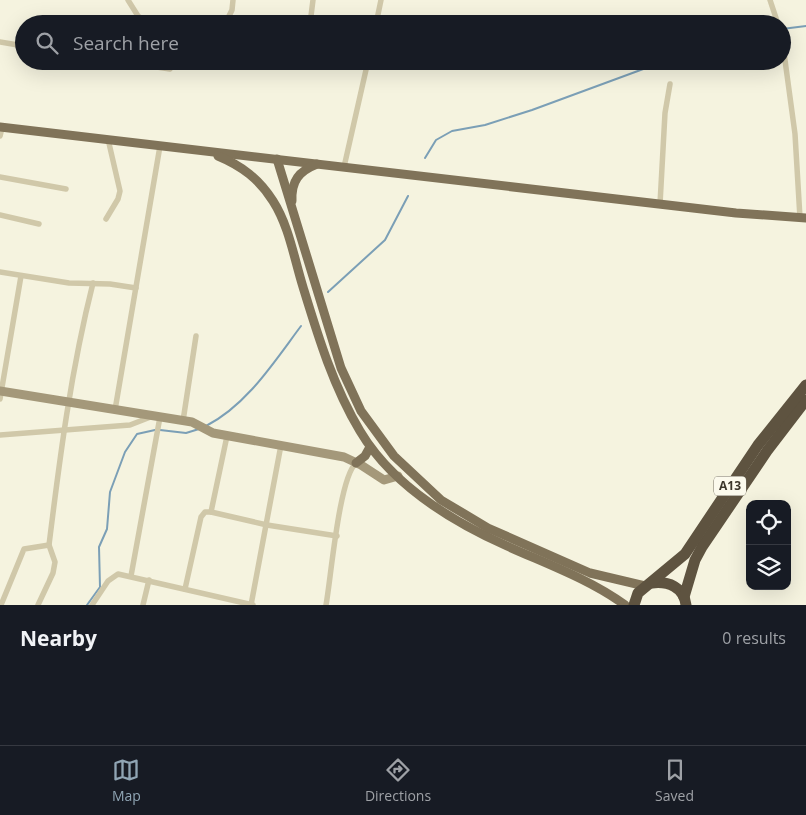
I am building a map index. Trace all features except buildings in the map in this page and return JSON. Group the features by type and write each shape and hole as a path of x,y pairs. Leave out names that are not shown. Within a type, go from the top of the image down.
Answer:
{"highway":[{"name":"A13","path":"634,605 638,593 685,554 758,445 806,385"},
{"name":"A13","path":"687,602 696,560 702,548 761,458 806,400"},
{"name":"A13","path":"649,585 660,582 674,586 687,602"}],"main road":[{"path":"1,130 108,139 660,204 803,218"},
{"path":"209,152 238,165 248,172 273,200 285,228 332,375 346,407 370,447 398,476 434,506 456,520 504,546 586,582 625,605"},
{"path":"277,159 341,368 361,410 399,462 441,500 488,528 590,573 649,585"},
{"path":"292,211 294,183 301,172 318,164"},
{"path":"356,463 365,456 370,447"}],"street":[{"path":"128,0 137,15"},
{"path":"230,15 233,0"},
{"path":"311,15 313,0"},
{"path":"378,15 381,0"},
{"path":"770,0 775,15"},
{"path":"0,42 15,44"},
{"path":"344,167 366,70"},
{"path":"786,70 803,218"},
{"path":"660,204 665,113 670,84"},
{"path":"106,219 118,199 120,191 108,139"},
{"path":"115,410 160,146"},
{"path":"0,178 66,189"},
{"path":"0,215 39,224"},
{"path":"0,272 69,282 136,288"},
{"path":"21,276 0,394 115,410 158,422"},
{"path":"38,605 53,573 55,562 50,545 63,430 77,350 93,283"},
{"path":"183,420 196,336"},
{"path":"0,435 183,420 197,424 206,430 227,436 344,457 384,480 398,476"},
{"path":"131,576 158,422"},
{"path":"211,512 227,436"},
{"path":"92,605 113,576 131,576 252,605 282,445"},
{"path":"326,605 344,490 350,468 356,463"},
{"path":"185,589 201,517 205,512 337,536"},
{"path":"1,605 24,549 50,545"},
{"path":"143,605 149,580"}],"waterway":[{"path":"791,28 806,26"},
{"path":"425,158 436,140 452,131 485,125 532,110 641,70"},
{"path":"328,292 385,240 408,196"},
{"path":"206,426 221,417 247,395 301,326"},
{"path":"160,430 186,433 199,429"},
{"path":"87,605 100,587 99,547 107,529 110,492 125,452 137,434 155,430"}]}
